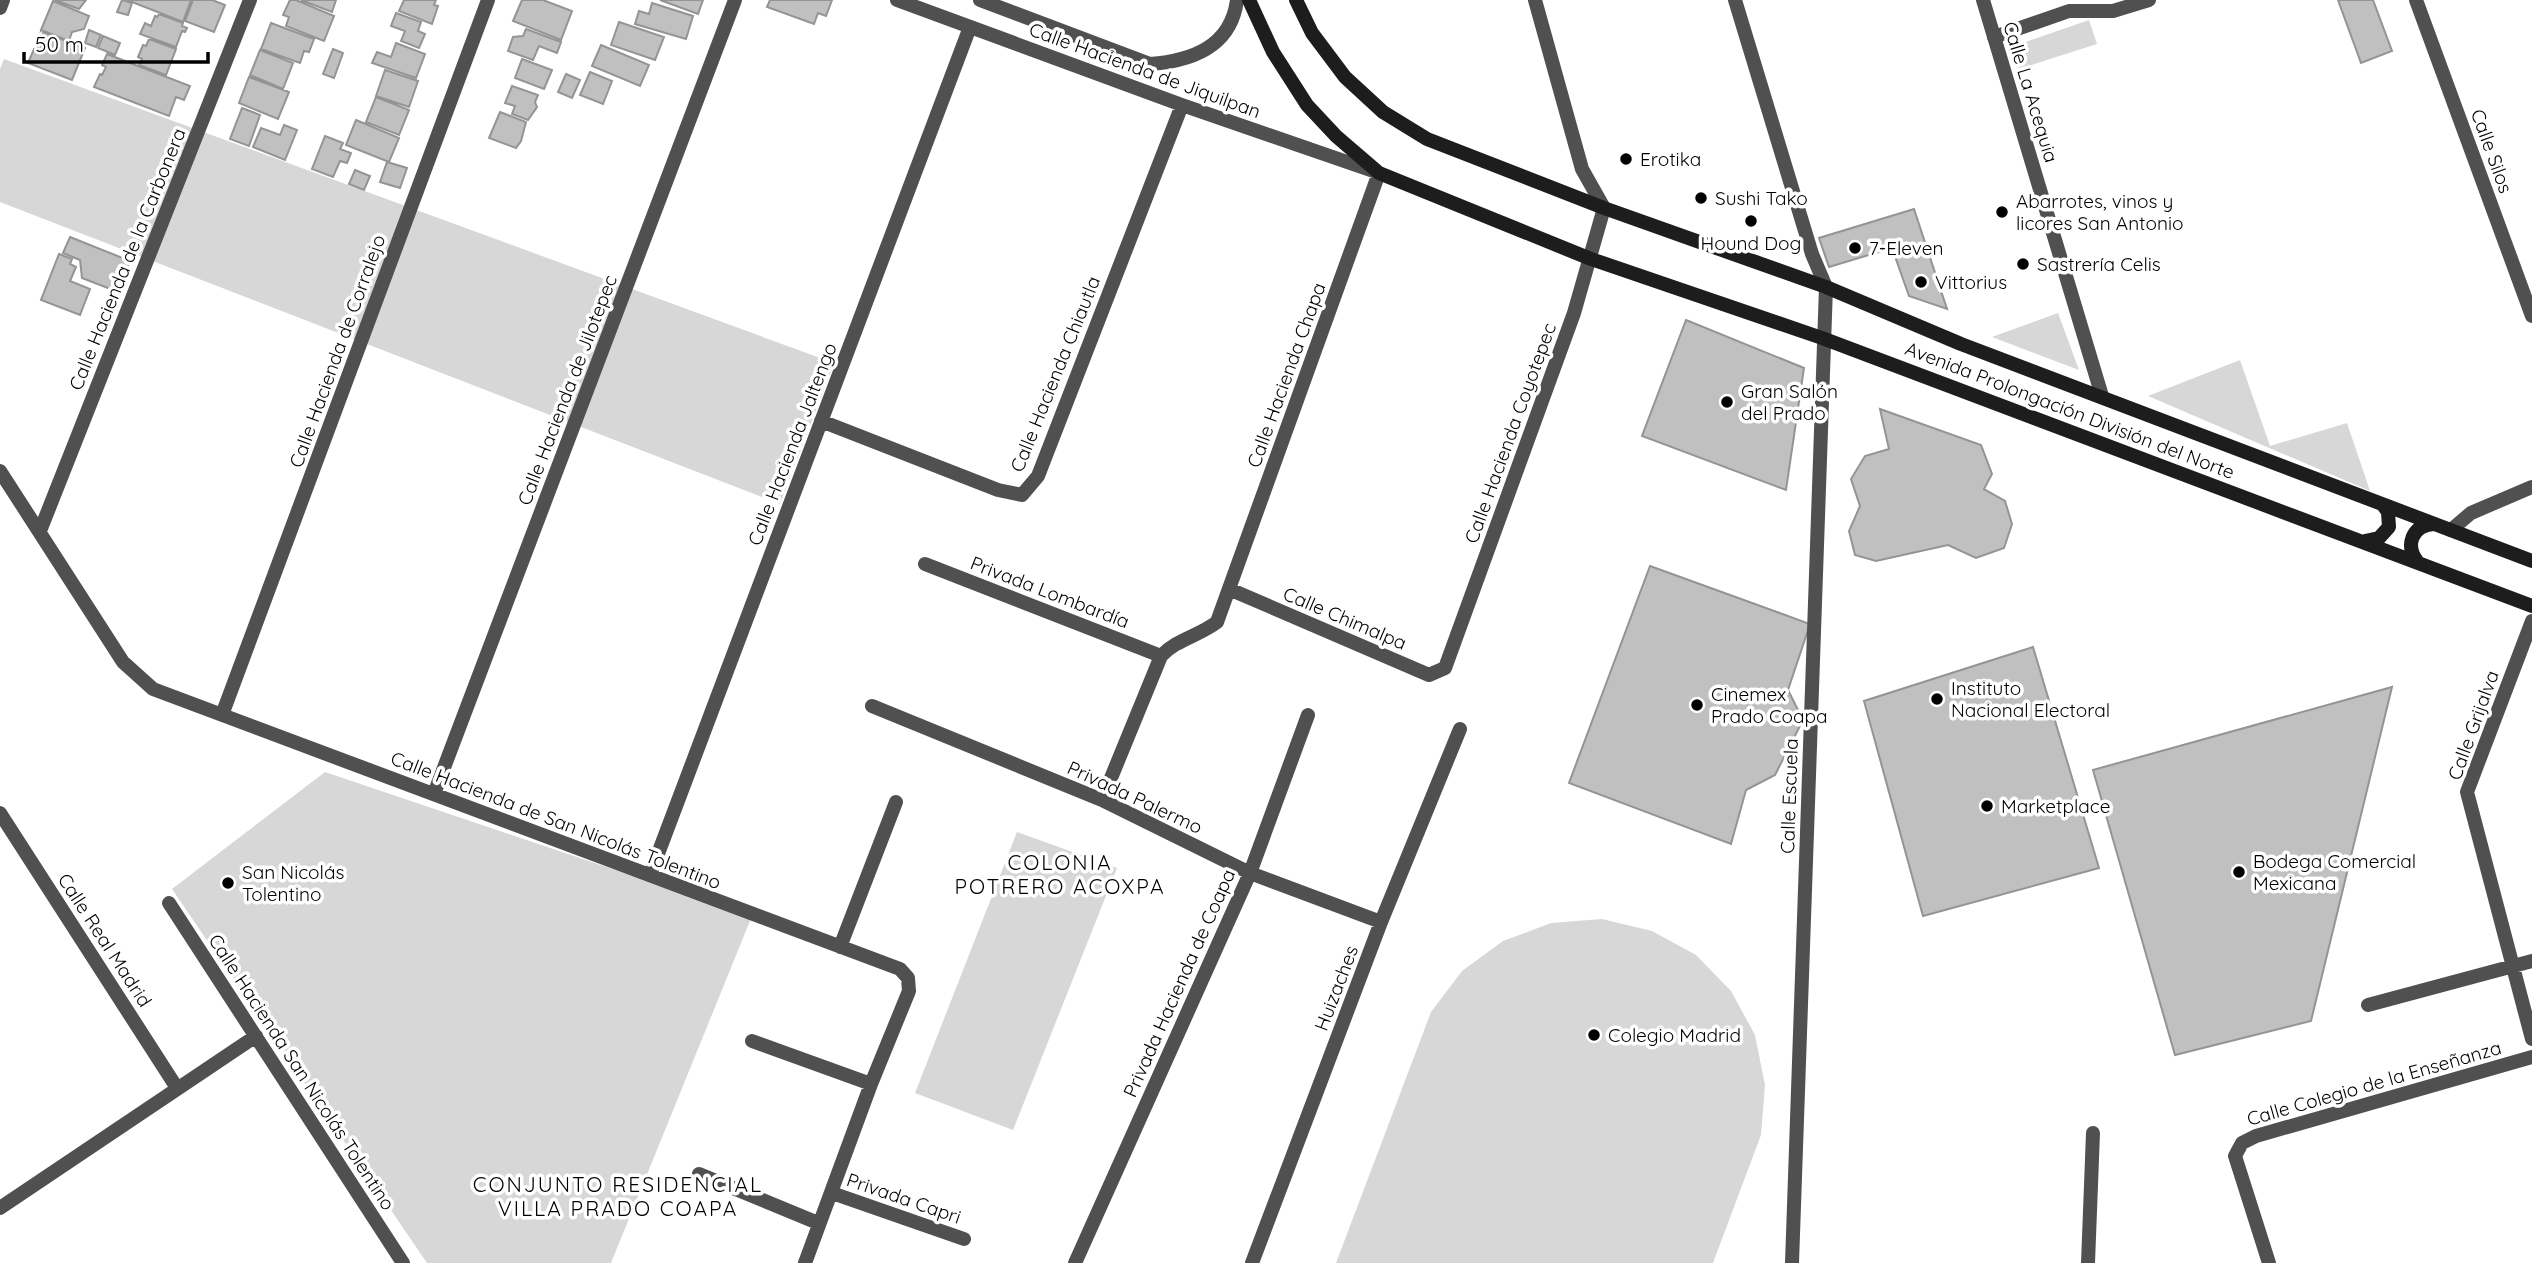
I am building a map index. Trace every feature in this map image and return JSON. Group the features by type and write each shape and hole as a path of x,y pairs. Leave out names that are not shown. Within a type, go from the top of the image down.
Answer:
{"main road":[{"name":"Avenida Prolongación División del Norte","path":"1249,0 1273,51 1307,105 1336,136 1379,173 1591,260 1822,338 2532,606"},
{"name":"Avenida Prolongación División del Norte","path":"1296,0 1312,33 1345,77 1383,112 1427,139 1604,208 1826,287 1961,344 2532,561"},
{"path":"2365,541 2379,538 2389,527 2390,519 2383,505"},
{"path":"2417,561 2411,550 2412,537 2420,527 2433,524"}],"street":[{"path":"0,8 3,0"},
{"name":"Calle Hacienda de la Carbonera","path":"40,531 250,0"},
{"name":"Calle Hacienda de Corralejo","path":"222,715 488,0"},
{"name":"Calle Hacienda de Jilotepec","path":"434,794 735,0"},
{"name":"Calle Hacienda de Jiquilpan","path":"898,0 1182,105 1379,173"},
{"name":"Calle Hacienda de Jiquilpan","path":"980,0 1005,5 1150,64 1197,56 1215,42 1230,24 1237,0"},
{"path":"1535,0 1582,169 1604,208"},
{"path":"1735,0 1812,254 1826,287"},
{"name":"Calle La Acequia","path":"1983,0 2102,396"},
{"path":"1994,37 2069,11 2113,11 2149,0"},
{"name":"Calle Silos","path":"2416,0 2532,316"},
{"name":"Calle Hacienda Jaltengo","path":"650,875 970,27"},
{"name":"Calle Hacienda Chiautla","path":"821,421 998,490 1022,495 1038,476 1182,105"},
{"name":"Calle Hacienda Chapa","path":"1161,656 1170,646 1207,630 1217,622 1379,173"},
{"name":"Calle Hacienda Coyotepec","path":"1445,668 1574,313 1604,208"},
{"name":"Calle Escuela","path":"1791,1263 1799,1094 1822,338 1826,287"},
{"name":"Calle Hacienda de San Nicolás Tolentino","path":"0,471 123,662 152,689 900,969 908,978 909,991 871,1084 805,1263"},
{"path":"2451,530 2471,513 2532,486"},
{"name":"Privada Lombardía","path":"925,564 1161,656"},
{"name":"Calle Chimalpa","path":"1229,589 1429,675 1445,668"},
{"name":"Calle Grijalva","path":"2532,621 2467,792 2532,1039"},
{"path":"1102,800 1161,656"},
{"name":"Privada Palermo","path":"872,706 1102,800 1250,873 1381,922"},
{"name":"Privada Hacienda de Coapa","path":"1075,1263 1250,873 1308,715"},
{"name":"Huizaches","path":"1252,1263 1381,922 1460,729"},
{"path":"840,947 896,802"},
{"name":"Calle Real Madrid","path":"0,813 177,1088"},
{"name":"Calle Hacienda San Nicolás Tolentino","path":"169,903 403,1263"},
{"path":"2368,1005 2532,961"},
{"path":"0,1208 256,1036"},
{"path":"752,1041 871,1084"},
{"name":"Calle Colegio de la Enseñanza","path":"2269,1263 2235,1156 2242,1143 2256,1136 2532,1057"},
{"path":"2088,1263 2093,1133"},
{"path":"699,1174 818,1223"},
{"name":"Privada Capri","path":"832,1193 964,1239"}],"shaded area":[{"path":"2089,20 2097,44 2019,69 2011,47"},
{"path":"4,59 834,363 780,504 0,202 0,69"},
{"path":"2058,313 2079,370 1992,337"},
{"path":"2240,360 2270,446 2347,423 2370,491 2148,396"},
{"path":"325,772 752,916 611,1263 427,1263 172,889"},
{"path":"1017,832 1117,868 1013,1130 915,1093"},
{"name":"Colegio Madrid","path":"1602,919 1652,931 1696,955 1731,991 1755,1035 1765,1085 1761,1135 1713,1263 1336,1263 1431,1012 1462,971 1503,941 1551,923"}],"building":[{"path":"55,0 86,0 79,9"},
{"path":"122,0 132,3 128,15 117,12"},
{"path":"127,0 191,0 183,22"},
{"path":"193,0 212,0 225,5 214,32 185,21"},
{"path":"290,0 334,16 324,41 286,26 289,17 283,15"},
{"path":"301,0 336,0 332,12"},
{"path":"404,0 436,0 434,5 438,6 432,24 399,11"},
{"path":"522,0 543,0 572,11 561,40 513,21"},
{"path":"660,0 703,0 698,14"},
{"path":"770,0 832,0 826,16 818,13 814,24 767,7"},
{"path":"2338,0 2373,0 2392,51 2361,63"},
{"path":"53,1 89,16 84,29 72,32 69,41 41,30"},
{"path":"652,3 693,16 686,39 635,24 639,11 649,14"},
{"path":"396,13 421,22 418,31 425,34 419,48 401,41 405,31 391,26"},
{"path":"159,14 183,23 182,26 187,28 185,32 182,31 176,47 140,34 145,23 151,26 155,16"},
{"path":"619,22 664,37 655,60 611,45"},
{"path":"271,23 314,39 309,52 304,51 300,63 261,49"},
{"path":"526,29 561,42 557,53 539,46 533,60 508,51 513,37 523,36"},
{"path":"89,30 101,35 96,47 85,43"},
{"path":"41,31 85,48 72,80 28,63 34,49 37,50"},
{"path":"103,36 120,43 115,55 98,48"},
{"path":"149,39 176,49 166,75 139,65 142,59 138,57"},
{"path":"396,43 425,54 416,78 372,63 377,52 391,57"},
{"path":"601,45 649,65 640,86 592,66"},
{"path":"333,49 343,53 334,78 323,74"},
{"path":"260,50 293,63 283,89 250,75"},
{"path":"107,54 190,86 184,100 176,97 169,116 94,87 106,67 102,65"},
{"path":"522,59 552,70 544,89 515,78"},
{"path":"385,70 418,81 409,107 376,96"},
{"path":"590,72 612,81 603,104 580,95"},
{"path":"566,74 580,80 572,98 558,92"},
{"path":"249,77 289,92 278,119 239,103"},
{"path":"512,86 538,95 535,102 537,107 528,120 512,114 515,106 505,103"},
{"path":"376,97 409,110 399,135 366,122"},
{"path":"242,108 260,115 249,146 230,139"},
{"path":"500,112 526,122 521,141 516,148 489,138"},
{"path":"356,120 399,138 389,162 346,145"},
{"path":"284,125 297,130 285,160 253,147 261,128 280,135"},
{"path":"325,136 343,143 340,149 351,153 347,163 340,161 333,177 312,169"},
{"path":"387,162 407,168 400,188 380,182"},
{"path":"355,170 370,176 364,190 349,184"},
{"path":"1914,209 1947,309 1909,296 1892,248 1829,267 1819,238"},
{"path":"70,237 130,261 118,292 82,278 80,260 63,253"},
{"path":"59,254 72,259 70,264 76,267 70,281 90,289 80,315 41,300"},
{"name":"Gran Salón del Prado","path":"1686,320 1804,368 1786,490 1642,436"},
{"path":"1880,409 1981,445 1992,474 1984,489 2005,501 2012,524 2004,548 1976,558 1948,545 1876,561 1855,555 1849,531 1860,506 1851,479 1865,456 1889,449"},
{"name":"Cinemex Prado Coapa","path":"1650,566 1810,624 1788,690 1803,720 1775,775 1746,790 1731,844 1569,783"},
{"name":"Marketplace","path":"2033,647 2099,868 1923,916 1864,701"},
{"path":"2392,687 2311,1021 2175,1055 2093,770"}],"place":[{"name":"Erotika","path":"1626,159"},
{"name":"Sushi Tako","path":"1701,198"},
{"name":"Abarrotes, vinos y licores San Antonio","path":"2002,212"},
{"name":"Hound Dog","path":"1751,221"},
{"name":"7-Eleven","path":"1855,248"},
{"name":"Sastrería Celis","path":"2023,264"},
{"name":"Vittorius","path":"1921,282"},
{"name":"Gran Salón del Prado","path":"1727,402"},
{"name":"Instituto Nacional Electoral","path":"1937,699"},
{"name":"Cinemex Prado Coapa","path":"1697,705"},
{"name":"Marketplace","path":"1987,806"},
{"name":"Bodega Comercial Mexicana","path":"2239,872"},
{"name":"San Nicolás Tolentino","path":"228,883"},
{"name":"Colegio Madrid","path":"1594,1035"}],"district":[{"name":"COLONIA POTRERO ACOXPA","path":"1060,874"},
{"name":"CONJUNTO RESIDENCIAL VILLA PRADO COAPA","path":"618,1196"}]}
